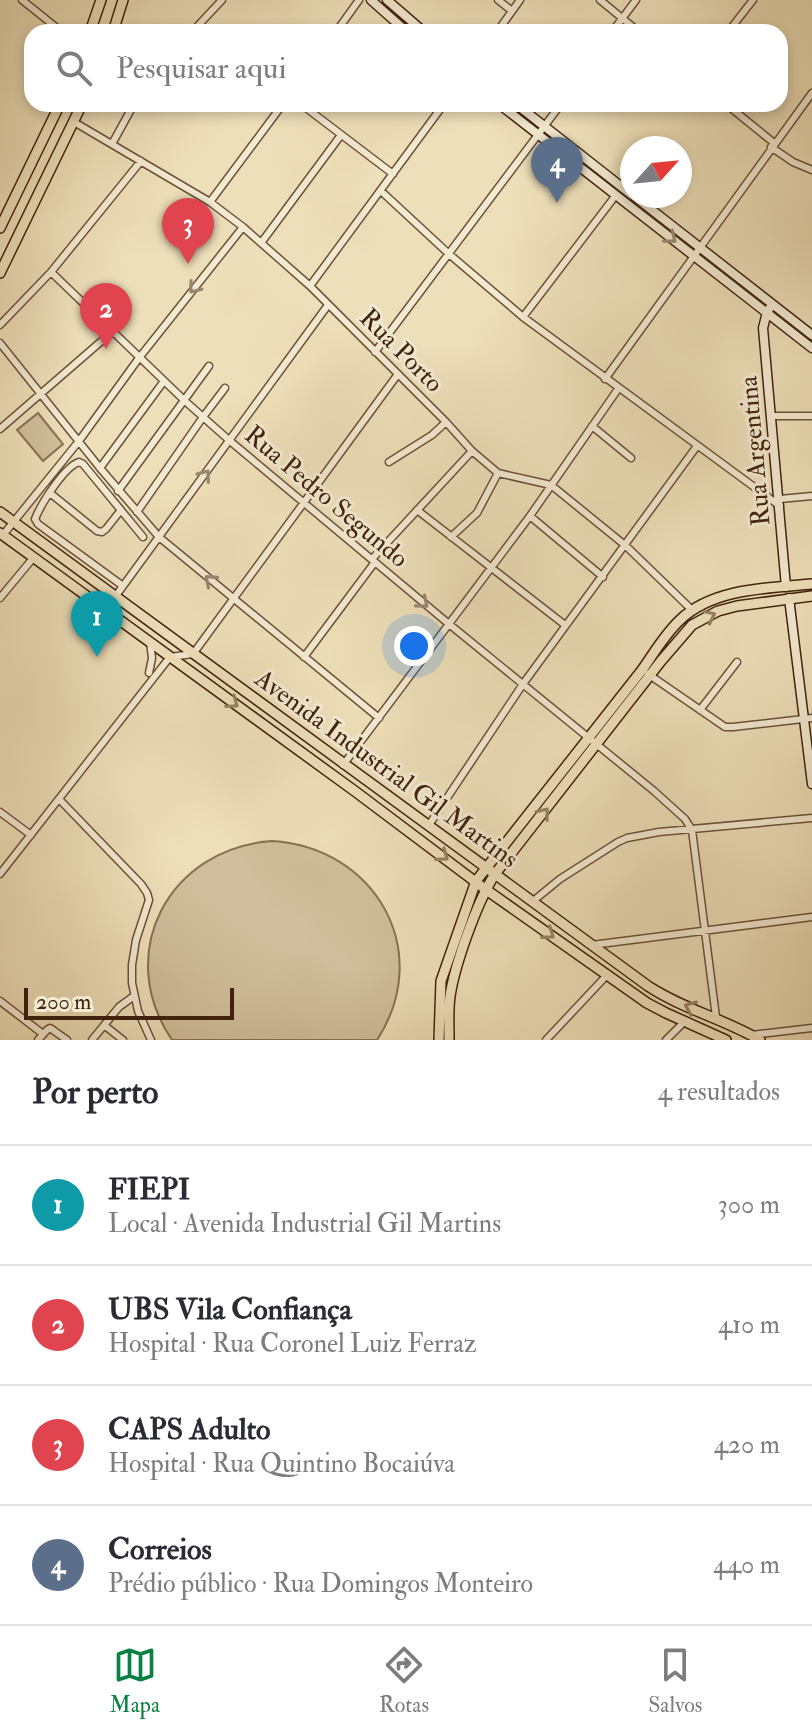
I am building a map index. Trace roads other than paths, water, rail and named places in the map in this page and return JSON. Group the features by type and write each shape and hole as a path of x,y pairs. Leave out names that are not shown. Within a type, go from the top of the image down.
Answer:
{"main road":[{"path":"93,24 101,0"},
{"path":"116,24 123,0"},
{"path":"371,0 398,24"},
{"path":"387,0 415,24"},
{"path":"0,228 56,112"},
{"path":"0,273 78,112"},
{"path":"509,112 694,256 812,335"},
{"path":"526,112 620,185"},
{"path":"650,208 700,247 752,295"},
{"path":"770,308 812,348"},
{"name":"Rua Argentina","path":"770,308 763,328 786,587"},
{"name":"Avenida Industrial Gil Martins","path":"0,512 656,991 756,1037"},
{"name":"Avenida Industrial Gil Martins","path":"1,534 485,889 647,1003 726,1040"},
{"path":"646,673 665,637 692,610 733,594 812,584"},
{"path":"449,1040 449,1006 454,978 485,889 646,673 692,625 705,616 737,606 812,596"},
{"path":"789,598 808,718 812,784"},
{"path":"439,1040 441,981 476,881 593,741"}],"street":[{"path":"22,0 52,24"},
{"path":"200,24 222,0"},
{"path":"342,24 359,0"},
{"path":"498,0 512,11"},
{"path":"503,24 520,0"},
{"path":"600,0 629,24"},
{"path":"618,24 636,0"},
{"path":"734,24 753,0"},
{"path":"605,379 812,93"},
{"path":"112,144 130,112"},
{"path":"210,202 277,112"},
{"path":"311,112 393,174"},
{"path":"310,286 438,112"},
{"path":"375,352 555,112"},
{"path":"735,112 793,162 812,170"},
{"name":"Rua Porto","path":"74,122 210,202 243,227 310,286 472,451 498,473 551,485 626,546 692,610"},
{"path":"261,243 341,135"},
{"path":"0,325 51,272 141,161"},
{"path":"381,191 523,317 697,446 780,503 812,496"},
{"path":"523,317 616,195"},
{"path":"1,534 79,441 139,358 243,227"},
{"name":"Rua Pedro Segundo","path":"51,272 230,441 593,741 685,819 692,830"},
{"path":"115,597 328,305"},
{"path":"0,429 112,332"},
{"path":"0,343 118,491 159,537 379,718"},
{"path":"118,491 209,366"},
{"path":"0,874 170,657 193,654 398,374"},
{"path":"100,468 164,381"},
{"path":"137,512 225,388"},
{"path":"343,765 530,516 618,389"},
{"path":"771,416 812,416"},
{"path":"389,462 432,435 446,422"},
{"path":"592,426 631,458"},
{"path":"429,825 523,684 697,446"},
{"path":"304,657 374,560 472,451"},
{"path":"123,586 35,519 50,493 72,465 79,462 143,537"},
{"path":"451,537 477,513 498,473"},
{"path":"50,493 97,531 102,532 121,510"},
{"path":"417,510 565,625"},
{"path":"530,516 603,577"},
{"path":"0,598 34,557"},
{"path":"149,673 152,658 150,642"},
{"path":"700,710 737,662"},
{"path":"646,673 720,724 730,727 808,718"},
{"path":"59,799 147,893 149,900 133,953 132,983 151,1040"},
{"path":"0,812 31,835"},
{"path":"532,902 560,879 618,842 646,834 812,818"},
{"path":"692,830 716,1017"},
{"path":"592,945 812,917"},
{"path":"546,1040 608,974"},
{"path":"92,1040 119,1007 134,996"},
{"path":"0,1001 40,1037 49,1028 67,1040"},
{"path":"0,1015 7,1006"},
{"path":"666,1040 684,1022"},
{"path":"104,1025 123,1040"},
{"path":"756,1037 812,1028"}],"place":[{"name":"Correios","path":"557,203"},
{"name":"CAPS Adulto","path":"188,264"},
{"name":"UBS Vila Confiança","path":"106,349"},
{"name":"FIEPI","path":"97,657"}]}
